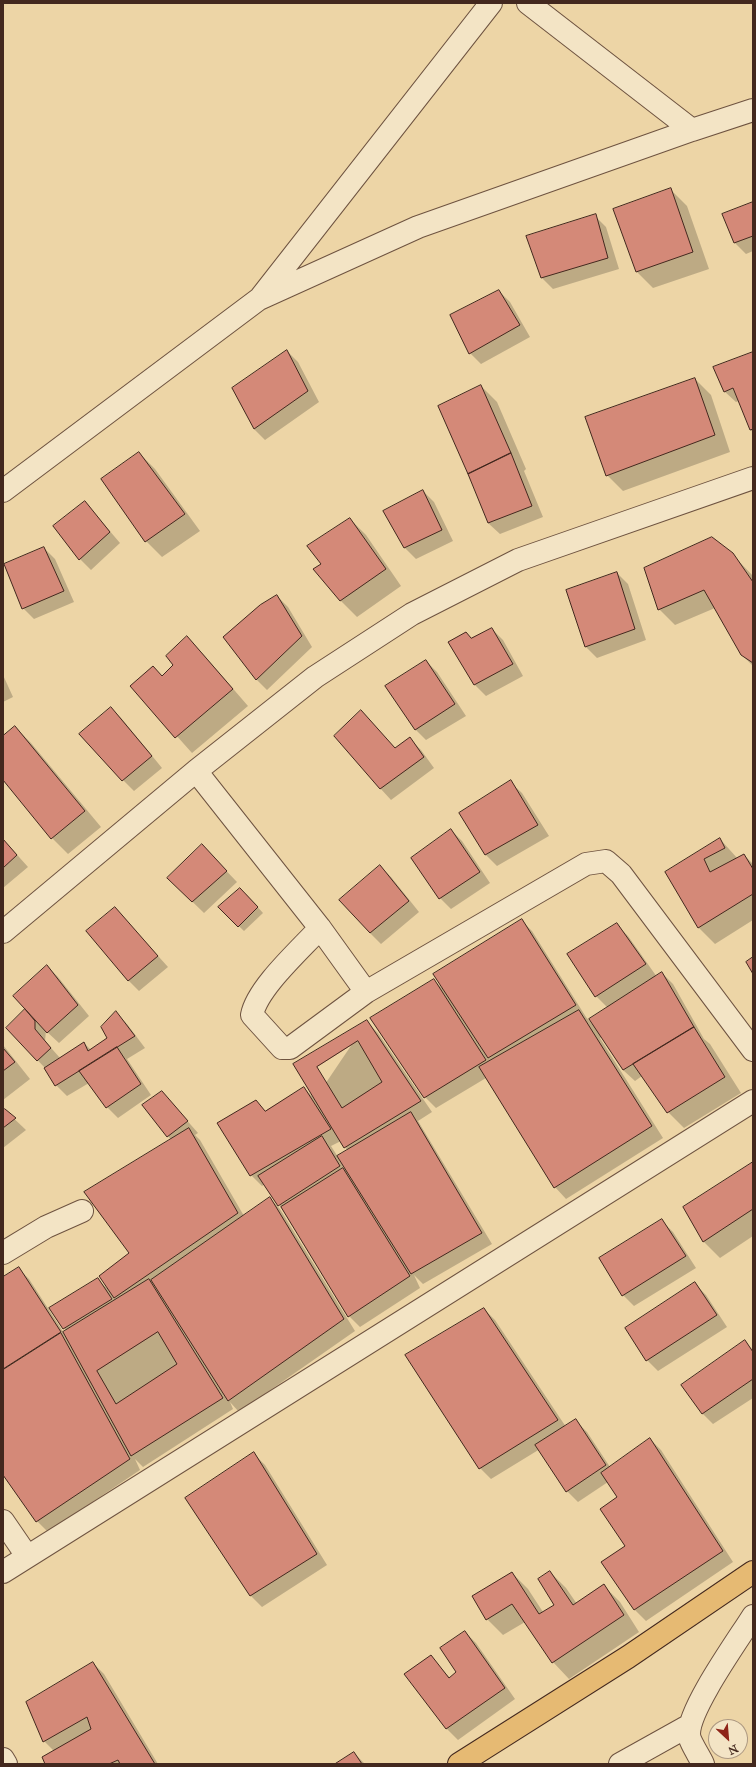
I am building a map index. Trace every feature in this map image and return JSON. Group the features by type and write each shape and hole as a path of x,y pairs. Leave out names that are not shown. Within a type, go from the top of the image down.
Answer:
{"main road":[{"path":"459,1764 628,1657 753,1572"}],"street":[{"path":"259,300 490,3"},
{"path":"528,3 692,130"},
{"path":"3,491 259,300 418,227 692,130 753,110"},
{"path":"3,932 196,771 315,677 412,614 518,560 750,483"},
{"path":"196,771 320,928 366,992"},
{"path":"320,928 266,987 254,1005 252,1015 282,1048 290,1048 366,992 586,864 606,862 621,874 753,1050"},
{"path":"3,1572 753,1101"},
{"path":"3,1253 46,1227 82,1211"},
{"path":"3,1522 27,1556"},
{"path":"703,1764 689,1735 692,1717 753,1616"},
{"path":"620,1764 690,1725"},
{"path":"3,1759 6,1764"}],"building":[{"path":"671,188 693,252 636,272 613,209"},
{"path":"753,202 753,236 734,243 722,214"},
{"path":"596,214 608,258 541,278 526,236"},
{"path":"499,290 520,325 469,354 450,315"},
{"path":"287,350 308,391 254,429 232,388"},
{"path":"753,352 753,429 750,430 733,388 724,392 713,367"},
{"path":"695,378 715,435 606,476 585,417"},
{"path":"481,385 511,453 468,474 438,406"},
{"path":"139,452 185,514 145,542 101,479"},
{"path":"511,453 532,506 488,523 468,474"},
{"path":"423,490 442,530 404,548 383,511"},
{"path":"85,501 110,532 79,560 53,526"},
{"path":"350,518 386,569 340,601 313,569 321,564 307,546"},
{"path":"712,537 733,553 753,582 753,663 741,655 704,590 658,610 644,568"},
{"path":"44,547 64,591 22,609 4,564"},
{"path":"617,572 635,629 585,647 566,590"},
{"path":"277,595 302,636 256,680 223,637 260,605"},
{"path":"492,628 513,664 474,685 448,642 466,632 471,638"},
{"path":"187,636 233,689 175,738 130,686 153,666 162,676 173,665 166,656"},
{"path":"426,660 455,704 415,730 385,686"},
{"path":"111,707 152,756 122,781 79,734"},
{"path":"361,710 395,748 410,737 424,757 380,789 334,736"},
{"path":"15,726 85,811 51,839 3,780 3,736"},
{"path":"511,780 538,825 485,855 459,813"},
{"path":"451,829 480,872 439,899 411,858"},
{"path":"720,838 725,848 704,859 710,872 744,854 753,869 753,894 698,928 665,872"},
{"path":"3,839 17,855 3,868"},
{"path":"202,844 227,871 192,902 167,878"},
{"path":"380,865 409,901 370,933 339,900"},
{"path":"240,888 258,907 238,927 218,907"},
{"path":"115,907 158,956 128,981 86,931"},
{"path":"522,919 576,1005 488,1058 433,974"},
{"path":"617,923 646,964 595,997 567,954"},
{"path":"753,957 753,974 746,962"},
{"path":"47,965 78,1005 47,1033 13,996"},
{"path":"662,972 694,1027 623,1070 589,1019"},
{"path":"434,979 486,1060 424,1098 370,1018"},
{"path":"25,1009 35,1021 35,1029 51,1048 37,1061 6,1028"},
{"path":"579,1010 652,1126 554,1188 479,1067"},
{"path":"116,1011 135,1036 55,1086 44,1068 84,1042 88,1051 107,1038 101,1027"},
{"path":"367,1020 421,1101 344,1148 293,1064"},
{"path":"694,1027 725,1077 667,1113 633,1064"},
{"path":"358,1041 382,1082 342,1108 317,1067"},
{"path":"117,1047 141,1084 106,1108 79,1071"},
{"path":"3,1048 15,1062 3,1071"},
{"path":"304,1087 331,1129 250,1176 217,1123 256,1100 265,1111"},
{"path":"162,1091 188,1121 167,1137 142,1105"},
{"path":"5,1109 16,1118 3,1128 3,1110"},
{"path":"411,1112 482,1233 411,1274 337,1156"},
{"path":"189,1128 238,1213 114,1298 99,1276 129,1253 84,1192"},
{"path":"322,1136 340,1166 278,1206 258,1176"},
{"path":"753,1162 753,1209 703,1242 683,1207"},
{"path":"343,1168 410,1276 348,1317 281,1207"},
{"path":"270,1197 344,1319 228,1401 151,1280"},
{"path":"662,1219 686,1256 622,1296 599,1258"},
{"path":"19,1267 61,1332 3,1369 3,1277"},
{"path":"98,1278 112,1299 63,1329 49,1308"},
{"path":"149,1279 223,1398 131,1456 63,1332"},
{"path":"695,1282 717,1315 646,1361 625,1328"},
{"path":"484,1308 558,1420 479,1469 405,1355"},
{"path":"158,1332 177,1364 116,1404 97,1371"},
{"path":"61,1333 130,1459 36,1522 3,1475 3,1370"},
{"path":"745,1340 753,1352 753,1379 702,1414 681,1385"},
{"path":"576,1419 606,1465 566,1492 535,1445"},
{"path":"650,1438 723,1551 634,1610 601,1562 625,1546 600,1509 617,1497 601,1473"},
{"path":"254,1452 317,1554 250,1596 185,1498"},
{"path":"550,1571 573,1605 604,1584 624,1615 552,1663 512,1604 486,1620 472,1596 512,1572 539,1614 554,1605 538,1579"},
{"path":"465,1631 505,1688 446,1729 404,1674 431,1655 449,1678 456,1672 440,1648"},
{"path":"93,1662 155,1764 120,1764 118,1760 109,1764 45,1764 42,1757 91,1729 87,1717 43,1742 26,1702"},
{"path":"354,1752 362,1764 335,1764"}]}
